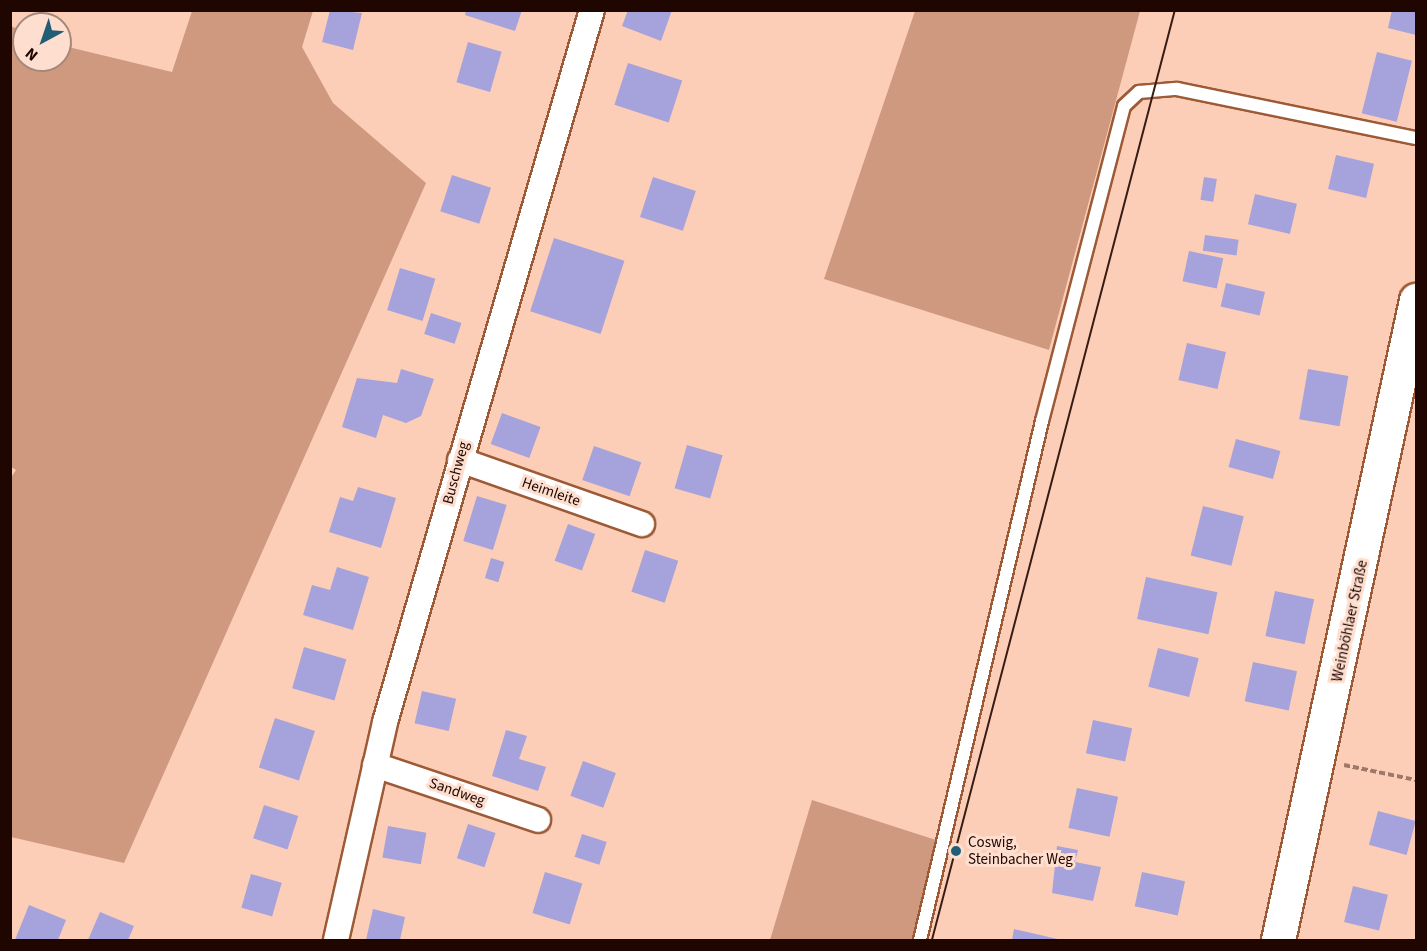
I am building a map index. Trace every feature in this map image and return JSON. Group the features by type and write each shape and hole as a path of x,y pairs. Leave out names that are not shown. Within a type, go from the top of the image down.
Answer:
{"main road":[{"name":"Weinböhlaer Straße","path":"1278,940 1320,762 1416,300"}],"street":[{"name":"Buschweg","path":"336,940 375,765 460,460 591,10"},
{"name":"Heimleite","path":"460,460 642,524"},
{"name":"Sandweg","path":"375,765 538,820"}],"lane":[{"path":"920,940 1036,444 1124,106 1139,92 1177,89 1416,138"}],"path":[{"path":"1320,762 1416,780"}],"shaded area":[{"path":"192,11 313,11 302,47 333,103 426,183 124,863 11,837 10,479 16,470 10,466 11,26 12,72 72,72 72,48 172,72"},
{"path":"915,11 1140,11 1049,350 824,279"},
{"path":"812,800 939,841 914,940 770,940"}],"building":[{"path":"330,10 362,13 353,50 322,42"},
{"path":"466,10 522,10 515,31 465,15"},
{"path":"628,10 672,10 661,41 622,26"},
{"path":"1392,10 1416,10 1416,35 1388,28"},
{"path":"468,42 502,52 490,92 456,82"},
{"path":"1377,52 1412,61 1397,122 1362,113"},
{"path":"628,63 682,81 669,122 614,105"},
{"path":"1336,155 1374,164 1366,198 1328,189"},
{"path":"452,175 491,188 479,224 440,211"},
{"path":"653,177 696,191 683,231 640,217"},
{"path":"1204,177 1217,179 1213,202 1200,200"},
{"path":"1255,194 1297,204 1290,234 1248,224"},
{"path":"1205,235 1239,240 1236,256 1203,251"},
{"path":"554,238 624,261 601,334 530,311"},
{"path":"1189,251 1223,258 1217,289 1183,281"},
{"path":"400,268 435,279 423,321 387,310"},
{"path":"1226,283 1265,292 1260,315 1221,306"},
{"path":"431,313 461,323 455,344 424,334"},
{"path":"1187,343 1226,352 1217,389 1178,380"},
{"path":"401,369 434,379 421,416 406,423 383,415 376,438 342,427 357,378 397,383"},
{"path":"1308,369 1348,376 1340,426 1299,419"},
{"path":"502,413 541,427 529,458 491,444"},
{"path":"1236,439 1280,451 1273,479 1228,467"},
{"path":"687,445 723,455 710,498 675,488"},
{"path":"594,446 641,462 630,496 582,480"},
{"path":"358,487 396,498 381,548 329,532 340,497 353,501"},
{"path":"477,496 507,505 493,550 463,541"},
{"path":"1203,506 1244,516 1231,566 1191,555"},
{"path":"568,524 595,534 582,571 555,561"},
{"path":"645,550 678,561 665,603 631,592"},
{"path":"491,558 504,562 498,582 485,578"},
{"path":"337,567 369,577 353,630 303,615 312,585 330,590"},
{"path":"1146,577 1217,592 1208,634 1137,619"},
{"path":"1275,591 1314,599 1305,644 1265,636"},
{"path":"304,647 346,659 334,700 292,688"},
{"path":"1158,648 1199,658 1189,697 1148,687"},
{"path":"1253,662 1297,671 1289,710 1245,701"},
{"path":"422,691 456,699 449,731 415,723"},
{"path":"275,718 315,731 299,780 259,767"},
{"path":"1093,720 1132,728 1125,762 1086,753"},
{"path":"506,730 527,736 519,759 546,767 538,791 492,776"},
{"path":"583,761 616,773 603,808 570,796"},
{"path":"1077,788 1118,797 1110,837 1068,828"},
{"path":"264,805 298,816 287,849 253,838"},
{"path":"1378,811 1416,821 1407,855 1369,845"},
{"path":"468,824 496,833 484,867 457,858"},
{"path":"388,826 426,833 421,864 382,858"},
{"path":"582,834 607,842 599,865 575,857"},
{"path":"1057,846 1078,850 1075,862 1101,867 1093,901 1052,893"},
{"path":"545,872 582,883 570,925 532,913"},
{"path":"1142,872 1185,881 1178,915 1135,906"},
{"path":"251,874 282,883 272,916 241,908"},
{"path":"1353,886 1388,895 1379,931 1344,922"},
{"path":"29,905 66,920 58,940 15,940"},
{"path":"373,909 405,917 400,940 366,940"},
{"path":"100,912 134,926 128,940 88,940"},
{"path":"1014,929 1062,940 1012,940"}],"tram line":[{"path":"932,940 1175,10"}],"place":[{"name":"Coswig, Steinbacher Weg","path":"956,851"}]}
